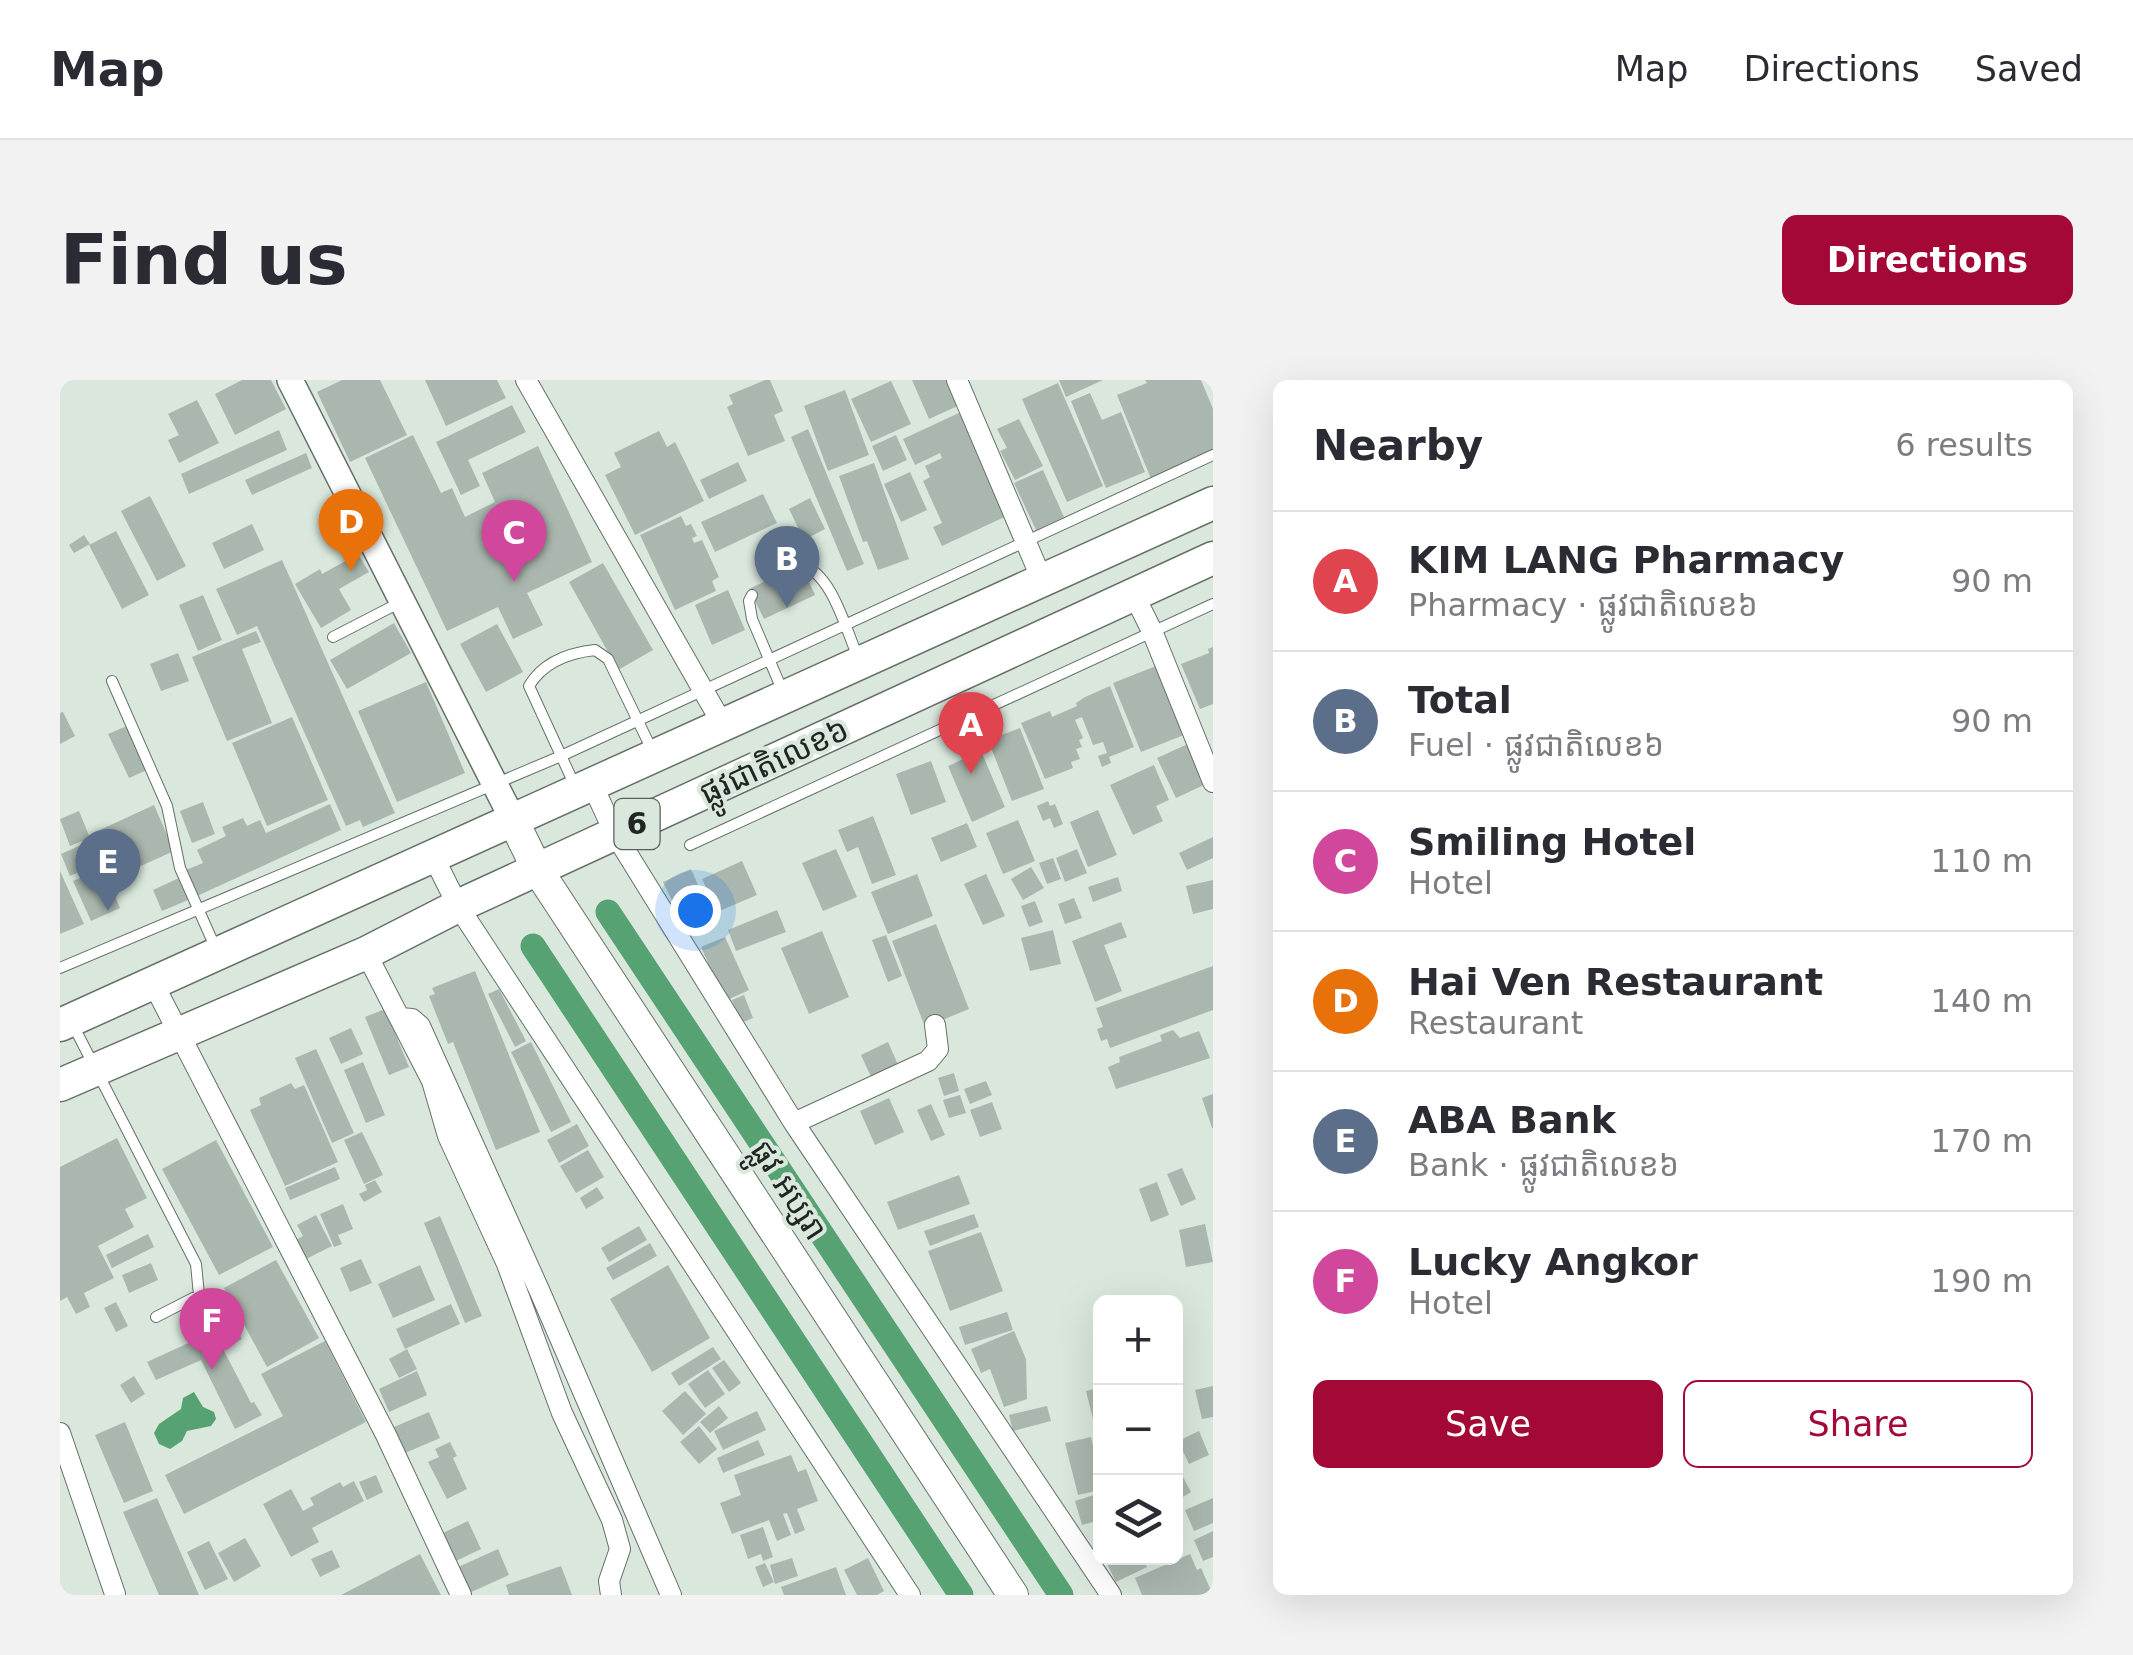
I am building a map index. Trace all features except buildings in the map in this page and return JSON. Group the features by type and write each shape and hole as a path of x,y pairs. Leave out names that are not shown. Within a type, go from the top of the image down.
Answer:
{"main road":[{"name":"ផ្លូវជាតិលេខ៦","path":"65,1022 1213,503"},
{"name":"ផ្លូវជាតិលេខ៦","path":"60,1085 366,953 537,869 1213,558"},
{"name":"ផ្លូវ អប្សរា","path":"513,820 537,869 1012,1595"}],"street":[{"path":"290,380 513,820"},
{"path":"526,380 723,724"},
{"path":"956,380 1042,580"},
{"path":"1133,593 1213,782"},
{"path":"585,787 794,1123 1110,1595"},
{"path":"433,856 458,906 910,1595"},
{"path":"366,953 432,1080 448,1136 507,1264 562,1413 612,1520 620,1549 609,1582 610,1595"},
{"path":"153,983 386,1435 460,1595"},
{"path":"400,1018 420,1026 671,1595"},
{"path":"794,1123 928,1061 938,1049 936,1025"},
{"path":"60,1433 115,1594"}],"lane":[{"path":"60,968 561,756 1213,455"},
{"path":"800,564 818,574 860,662"},
{"path":"752,596 752,619 786,696"},
{"path":"334,636 402,602"},
{"path":"690,846 1213,604"},
{"path":"585,787 561,756 528,686 538,669 578,652 595,650 608,660 655,756"},
{"path":"112,681 167,806 180,868 217,954"},
{"path":"65,1022 98,1068 196,1264 199,1295 156,1317"}],"shaded area":[{"path":"194,1392 216,1419 211,1426 187,1431 182,1441 170,1449 159,1444 154,1433 159,1424 181,1409 183,1398"}],"waterway":[{"path":"608,912 1061,1595"},
{"path":"533,946 961,1595"}],"place":[{"name":"Hai Ven Restaurant","path":"351,571"},
{"name":"Smiling Hotel","path":"514,582"},
{"name":"Total","path":"787,608"},
{"name":"KIM LANG Pharmacy","path":"971,774"},
{"name":"ABA Bank","path":"108,911"},
{"name":"Lucky Angkor","path":"212,1370"}]}
